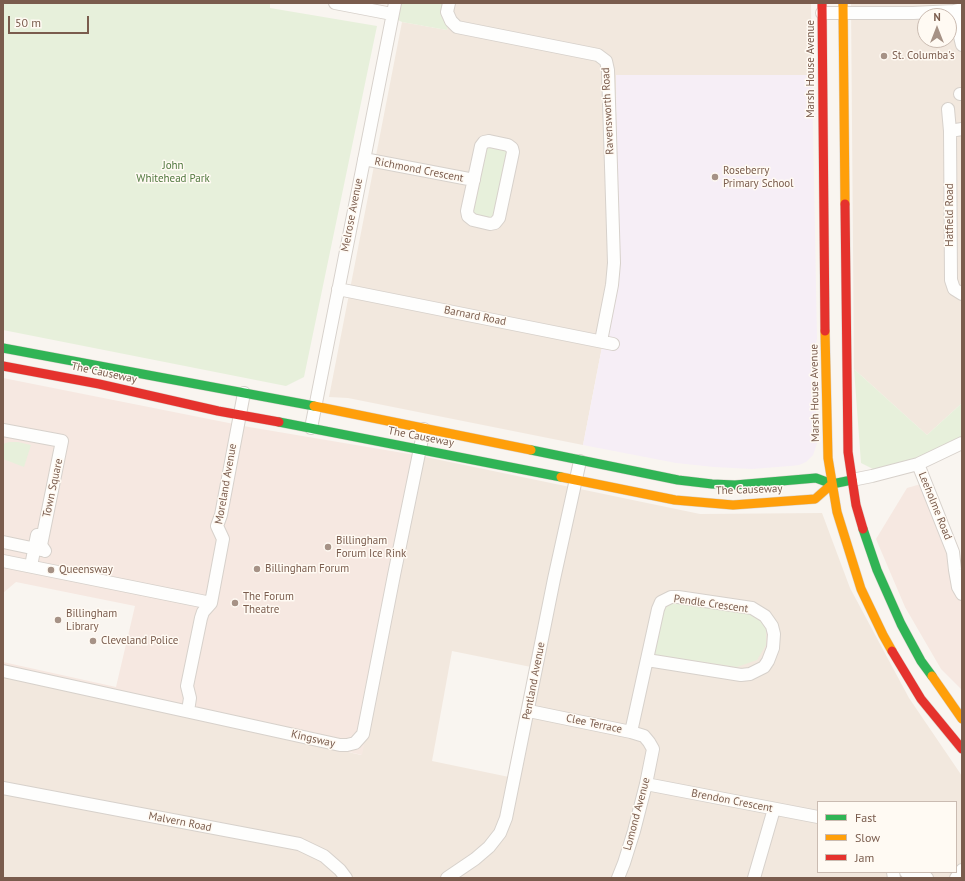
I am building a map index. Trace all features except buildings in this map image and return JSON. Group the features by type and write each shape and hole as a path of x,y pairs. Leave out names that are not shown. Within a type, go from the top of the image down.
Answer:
{"street":[{"path":"335,3 394,9"},
{"name":"Ravensworth Road","path":"449,3 447,12 451,21 457,27 598,55 606,61 608,70 614,263 612,285 601,341"},
{"path":"822,8 913,13 958,10 962,45"},
{"name":"Marsh House Avenue","path":"822,8 826,409 828,458 837,512 861,589 883,635 921,699 962,748"},
{"path":"843,8 847,418 848,452 852,480 856,505 866,541 876,570 893,607 921,661 962,719 948,732"},
{"name":"Melrose Avenue","path":"311,428 394,9"},
{"name":"Hatfield Road","path":"948,109 956,219 950,280 954,289 962,294"},
{"path":"950,131 962,130"},
{"name":"Richmond Crescent","path":"489,141 508,145 512,148 499,218 495,223 490,224 473,220 468,216 467,211 474,180 481,146 484,142 489,141"},
{"name":"Richmond Crescent","path":"364,159 474,180"},
{"name":"Barnard Road","path":"338,289 613,344"},
{"name":"The Causeway","path":"3,348 244,393 671,479 712,484 768,483 816,478 832,484"},
{"name":"The Causeway","path":"3,366 100,384 240,415 675,500 733,505 816,499 832,484 852,480"},
{"name":"Moreland Avenue","path":"188,711 190,698 187,686 201,618 203,612 211,603 223,540 217,526 221,515 244,393"},
{"name":"Kingsway","path":"3,671 340,745 355,743 364,734 387,610 424,429"},
{"path":"4,432 58,443 31,566"},
{"path":"852,480 918,464 962,443"},
{"name":"Pentland Avenue","path":"447,878 475,859 489,847 500,833 506,818 580,460"},
{"name":"Leeholme Road","path":"918,464 954,552 958,587 962,594"},
{"path":"3,542 34,548"},
{"path":"3,561 211,603"},
{"name":"Pendle Crescent","path":"631,732 658,609 661,602 671,597 678,597 752,608 765,616 772,626 774,634 773,648 768,661 764,667 750,674 741,675 647,660"},
{"name":"Clee Terrace","path":"528,711 631,732 644,736 653,749"},
{"name":"Lomond Avenue","path":"618,878 632,837 646,784 653,749"},
{"name":"Brendon Crescent","path":"646,784 817,817"},
{"name":"Malvern Road","path":"3,788 299,844 324,856 340,870 346,878"},
{"path":"754,878 774,809"},
{"path":"956,878 962,870"},
{"path":"910,873 927,878"}],"shaded area":[{"path":"450,3 811,3 812,75 616,76 618,279 608,326 609,334 602,347 583,445 348,398 329,397 402,22 447,30"},
{"path":"851,3 962,3 962,403 927,435 854,369"},
{"name":"Roseberry Primary School","path":"616,75 812,75 817,338 811,370 811,393 816,407 817,443 813,455 806,462 799,465 752,469 714,467 676,463 583,445 602,347 609,334 608,326 618,279"},
{"path":"3,378 249,427 421,456 362,755 3,672 3,662 116,687 135,606 16,582 3,593"},
{"path":"421,456 700,514 822,513 850,588 909,698 962,776 962,878 3,878 3,672 361,755","holes":["452,651 531,667 509,777 432,761"]},
{"path":"921,484 956,571 962,565 962,690 941,669 905,607 876,539 907,488"}],"green space":[{"name":"John Whitehead Park","path":"3,3 270,3 270,8 377,26 304,377 286,386 3,330"},
{"path":"399,3 450,3 447,30 402,22 396,19"},
{"path":"484,142 512,148 495,223 468,214"},
{"path":"854,369 927,435 962,403 962,447 910,462 873,469 861,463"},
{"path":"18,442 31,445 24,467 3,459 3,444"},
{"path":"681,599 754,612 766,628 766,645 757,660 737,667 650,654 657,616 668,604"}],"traffic: fast":[{"path":"3,348 314,406"},
{"path":"279,422 561,477"},
{"path":"531,450 678,480 712,484 735,485 816,478 832,484 852,480"},
{"path":"863,529 877,570 901,624 921,661 932,676"}],"traffic: slow":[{"path":"843,3 845,204"},
{"path":"825,331 828,458 837,512 861,589 892,651"},
{"path":"314,406 531,450"},
{"path":"561,477 675,500 733,505 815,499 832,484"},
{"path":"932,676 962,719"}],"traffic: jam":[{"path":"822,3 825,331"},
{"path":"845,204 848,452 856,505 863,529"},
{"path":"3,366 99,384 218,411 279,422"},
{"path":"892,651 921,699 962,749"}],"place":[{"name":"St. Columba's","path":"884,56"},
{"name":"Roseberry Primary School","path":"715,177"},
{"name":"Billingham Forum Ice Rink","path":"328,547"},
{"name":"Billingham Forum","path":"257,569"},
{"name":"Queensway","path":"51,570"},
{"name":"The Forum Theatre","path":"235,603"},
{"name":"Billingham Library","path":"58,620"},
{"name":"Cleveland Police","path":"93,641"}]}
